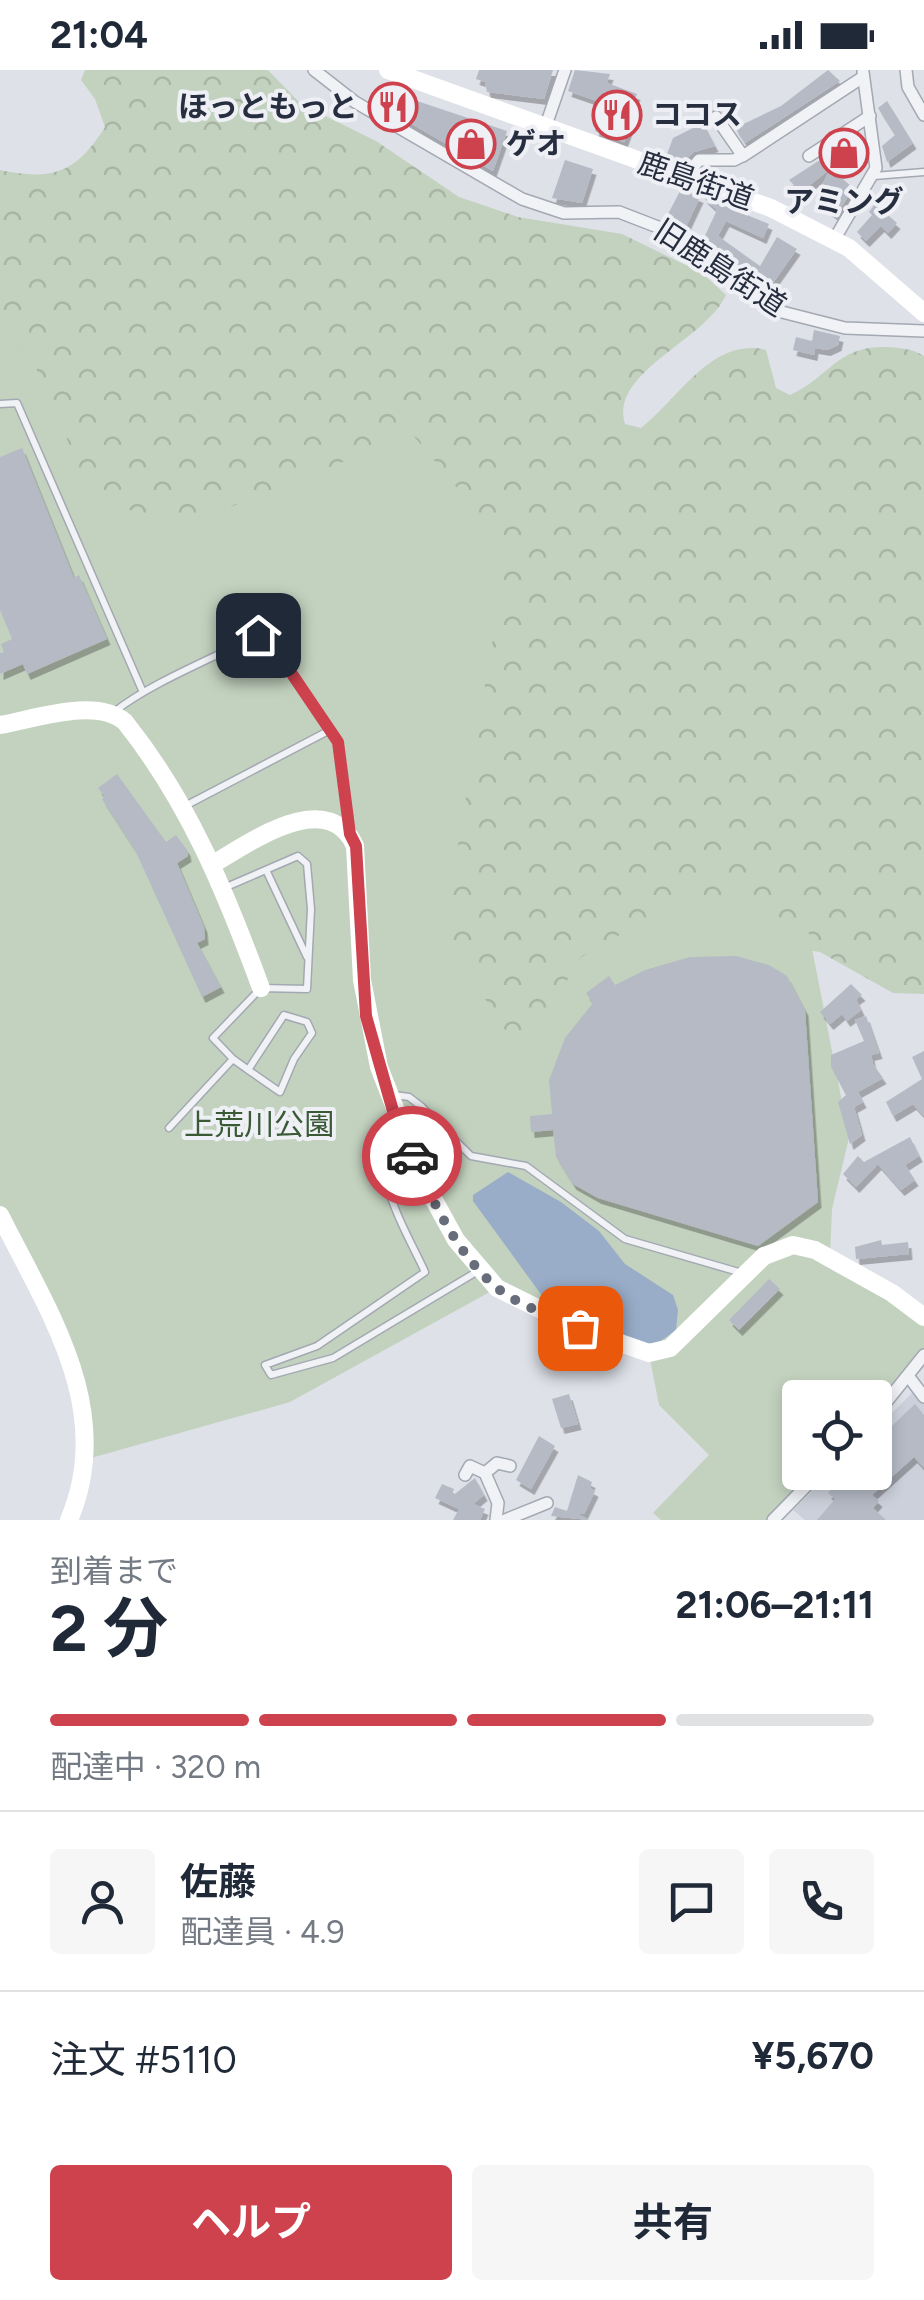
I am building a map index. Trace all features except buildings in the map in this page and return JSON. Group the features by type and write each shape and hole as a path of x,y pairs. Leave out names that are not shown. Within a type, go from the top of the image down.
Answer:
{"street":[{"name":"旧鹿島街道","path":"314,70 355,102 522,199 564,213 619,212 676,234 741,286 782,312 812,323 845,328 924,331"},
{"name":"鹿島街道","path":"388,70 772,208 834,240 924,313"},
{"path":"545,128 565,70"},
{"path":"906,70 908,86 924,115"},
{"path":"686,176 699,160 743,156 863,74 876,152 873,176 834,240"},
{"path":"808,156 870,116"},
{"path":"716,117 743,156"},
{"path":"0,724 96,710 114,712 138,738 183,807 224,888 261,988"},
{"path":"213,864 294,821 328,822 350,834 356,846 366,1016 398,1124 456,1240 478,1270 520,1302 623,1347 649,1353 670,1348 764,1256 793,1246 815,1250 892,1293 924,1317"},
{"path":"0,1215 67,1348 81,1395 84,1460 68,1520"},
{"path":"892,1396 924,1355"},
{"path":"909,1377 924,1397"},
{"path":"486,1474 497,1463 510,1466"},
{"path":"465,1475 470,1466 486,1474 498,1503 496,1520"},
{"path":"774,1520 803,1490"},
{"path":"505,1520 547,1502"}],"lane":[{"path":"873,176 924,172"},
{"path":"0,404 17,403 142,690"},
{"path":"114,712 142,690 160,686 258,635 267,637 330,730 341,760 350,834"},
{"path":"183,807 330,730"},
{"path":"224,888 298,856 306,864 312,909 307,989 261,988 213,1038 233,1059 248,1070 280,1092 294,1059 312,1033 306,1022 284,1015 248,1070"},
{"path":"267,872 308,959"},
{"path":"169,1128 233,1059"},
{"path":"388,1096 409,1097 471,1156 526,1166 540,1174 624,1239 746,1274"},
{"path":"398,1124 386,1138 384,1164 394,1203 425,1272 317,1346 265,1365 271,1375 333,1358 478,1270"}],"shaded area":[{"path":"914,1391 924,1404 924,1520 805,1520 793,1510 814,1490 892,1490 892,1413"}],"green space":[{"path":"85,70 268,70 301,104 376,141 459,197 518,217 622,234 702,273 726,295 715,312 644,372 631,388 624,405 625,424 641,428 712,361 729,352 747,348 766,350 776,388 790,395 844,357 869,348 910,350 924,356 924,994 893,993 820,952 753,941 525,1115 191,652 0,377 0,170 49,173 84,155 105,127 95,99 81,80"},
{"name":"上荒川公園","path":"0,333 33,361 93,499 183,526 412,434 508,549 443,934 522,1056 581,957 665,909 757,906 809,933 849,1138 832,1209 830,1258 924,1317 924,1355 892,1395 892,1380 782,1380 782,1490 803,1490 773,1520 661,1520 653,1513 709,1455 659,1405 649,1354 497,1288 290,1402 84,1460 81,1395 0,1215"}],"water":[{"path":"508,1172 561,1202 599,1231 625,1264 673,1295 678,1310 676,1330 658,1343 636,1343 548,1304 473,1201 473,1195"}],"way so far":[{"path":"412,1156 456,1240 478,1270 520,1302 580,1328"}],"place":[{"name":"ほっともっと","path":"393,107"},
{"name":"ココス","path":"617,115"},
{"name":"ゲオ","path":"471,144"},
{"name":"アミング","path":"844,153"}],"route":[{"path":"258,635 267,637 338,742 350,834 356,846 358,938 366,1016 378,1067 412,1156"}]}
